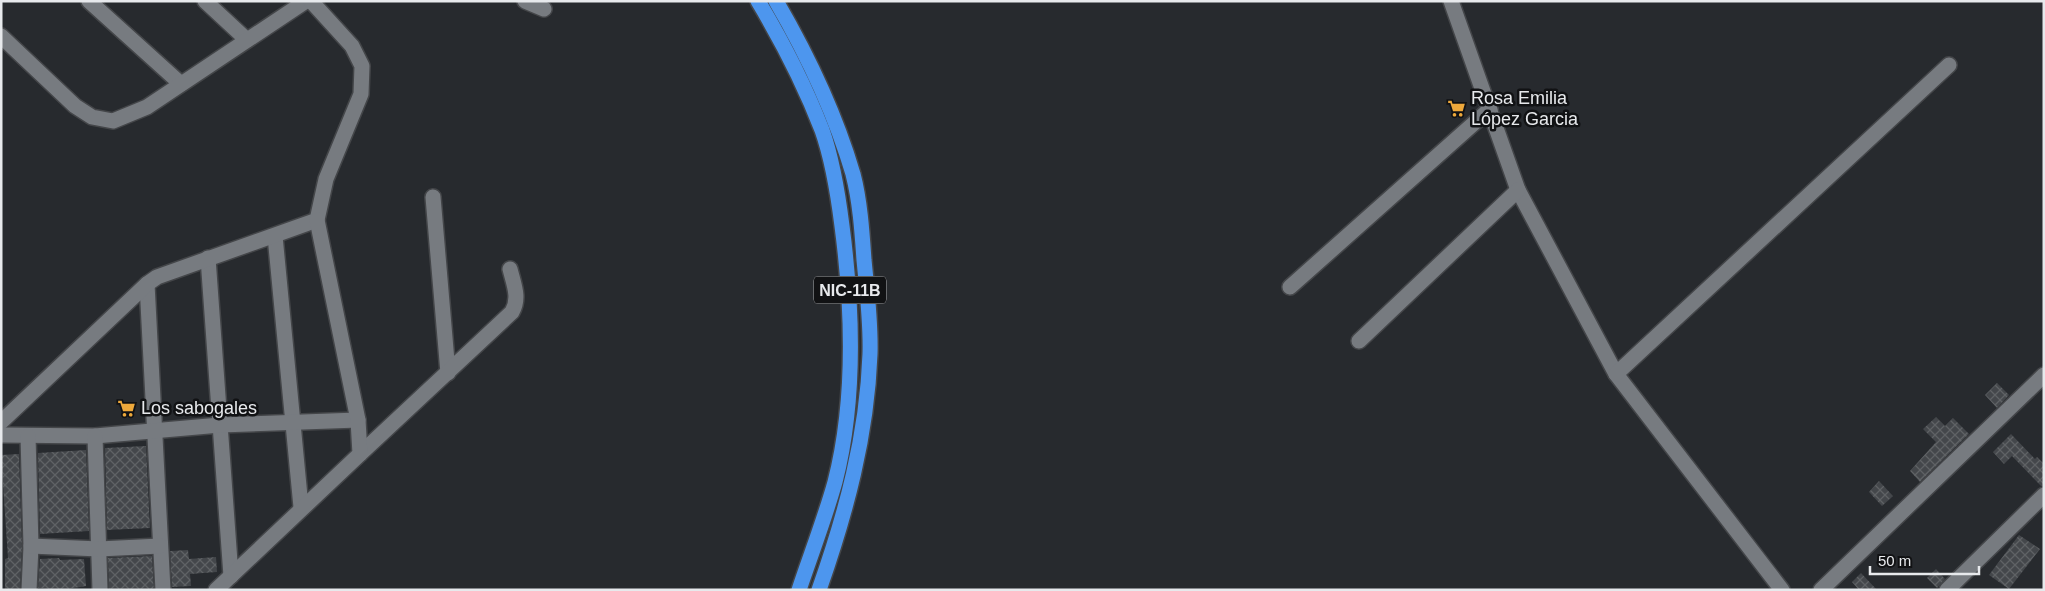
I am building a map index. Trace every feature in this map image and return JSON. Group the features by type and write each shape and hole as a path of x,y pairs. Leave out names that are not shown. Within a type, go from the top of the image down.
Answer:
{"highway":[{"name":"NIC-11B","path":"758,1 793,66 822,130 837,189 850,288 851,355 846,420 835,481 799,590"},
{"name":"NIC-11B","path":"776,1 794,32 828,104 853,175 860,219 869,311 870,352 864,428 839,531 819,590"}],"street":[{"path":"89,1 181,84"},
{"path":"205,1 247,40"},
{"path":"1,36 75,106 92,117 113,121 147,107 306,1"},
{"path":"311,1 352,46 362,66 361,94 326,179 317,220 358,420 360,454"},
{"path":"525,1 544,9"},
{"path":"1451,1 1518,190 1616,374 1782,590"},
{"path":"1616,374 1949,64"},
{"path":"1290,288 1490,109"},
{"path":"1358,341 1518,190"},
{"path":"432,198 448,374"},
{"path":"1,422 147,284 157,277 317,220"},
{"path":"275,236 302,507"},
{"path":"208,258 231,576"},
{"path":"216,590 302,507 448,374 512,312 517,304 510,269"},
{"path":"147,284 163,590"},
{"path":"1821,590 2044,376"},
{"path":"1,435 95,436 220,425 358,420"},
{"path":"28,436 32,546 29,590"},
{"path":"95,436 100,590"},
{"path":"1947,590 2044,495"},
{"path":"32,546 99,549 160,546"}],"building":[{"path":"1997,383 2009,395 1997,408 1985,395"},
{"path":"1936,417 1945,426 1953,418 1969,434 1920,482 1910,471 1936,442 1923,429"},
{"path":"2011,434 2035,459 2037,457 2044,464 2044,486 2041,486 2012,456 2004,464 1993,452"},
{"path":"146,446 150,528 107,530 105,448"},
{"path":"86,450 89,531 40,534 38,453"},
{"path":"19,454 22,546 20,590 5,590 5,559 8,558 1,455"},
{"path":"1879,481 1893,496 1882,506 1869,492"},
{"path":"2019,535 2040,549 2009,589 1989,575"},
{"path":"188,550 189,559 216,557 217,572 190,574 191,586 172,587 170,551"},
{"path":"152,556 154,590 109,590 108,558"},
{"path":"59,558 60,560 84,559 86,586 62,590 38,588 40,559"},
{"path":"1936,569 1945,579 1937,588 1927,578"},
{"path":"1861,573 1877,590 1859,590 1852,582"}],"place":[{"name":"Rosa Emilia López Garcia","path":"1457,108"},
{"name":"Los sabogales","path":"127,408"}]}
